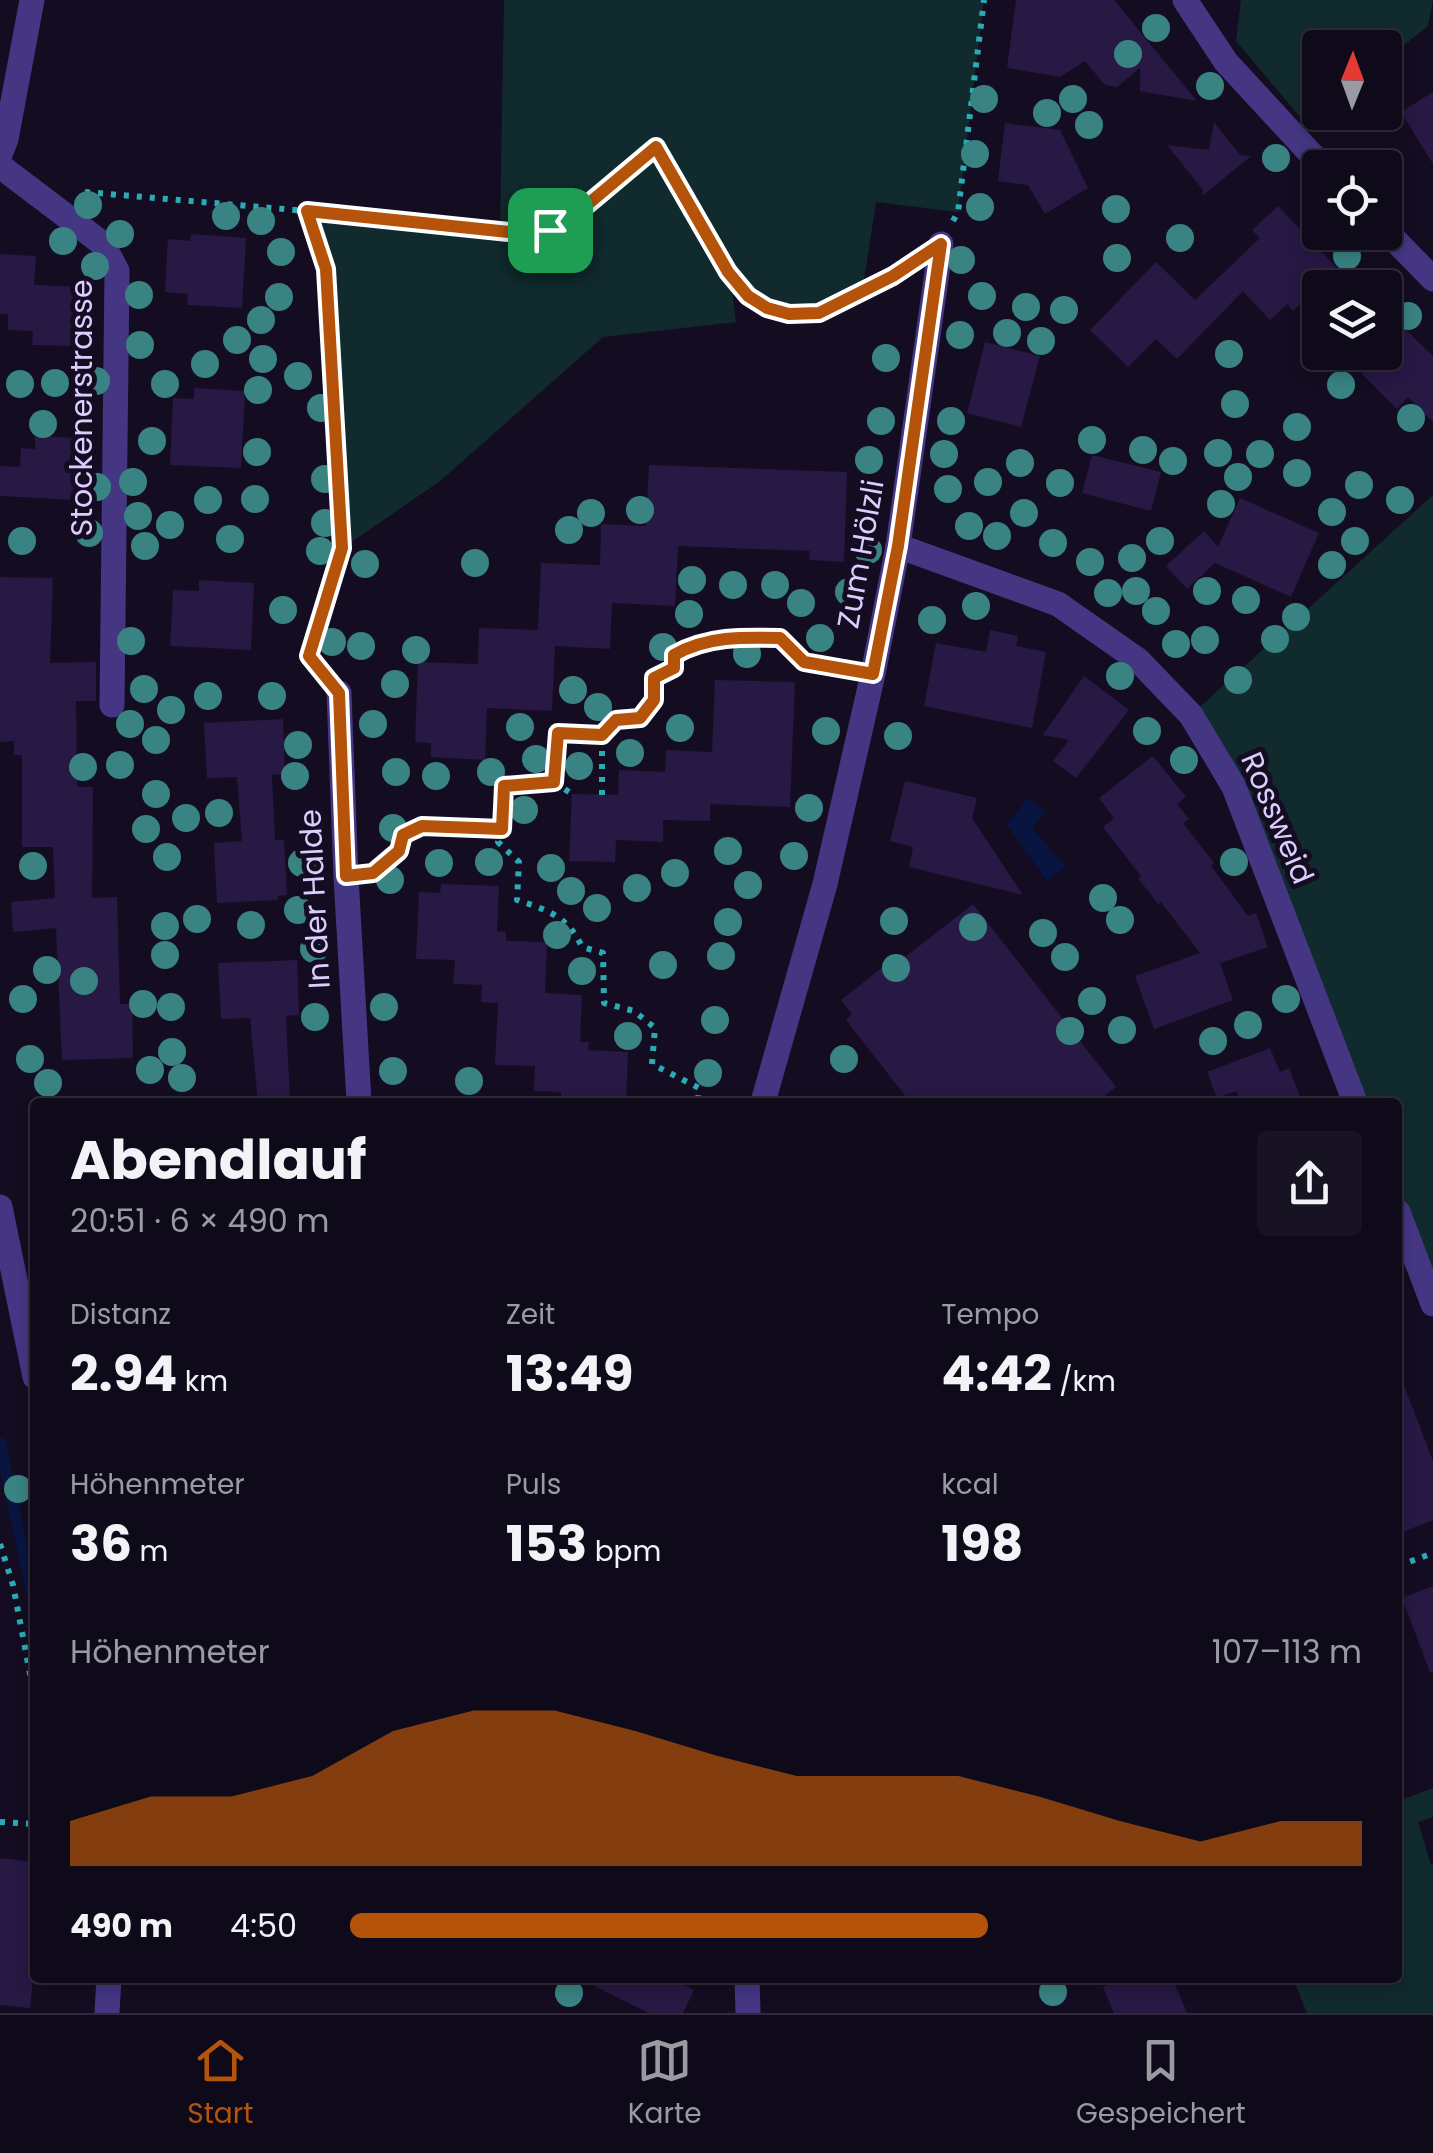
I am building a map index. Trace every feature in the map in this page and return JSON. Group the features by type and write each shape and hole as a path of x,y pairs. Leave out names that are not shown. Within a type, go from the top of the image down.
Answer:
{"street":[{"path":"0,154 32,0"},
{"path":"1185,0 1226,62 1307,150"},
{"name":"Stockenerstrasse","path":"0,166 102,244 118,270 112,705"},
{"name":"Zum Hölzli","path":"763,1098 825,884 873,674 898,546 941,244"},
{"path":"1402,247 1433,279"},
{"name":"Rossweid","path":"898,546 1058,604 1138,660 1191,716 1234,788 1353,1098"},
{"name":"In der Halde","path":"339,693 360,1098"},
{"path":"0,1207 9,1297 30,1361"},
{"path":"1402,1223 1433,1304"},
{"path":"107,2013 109,1983"},
{"path":"747,1983 748,2013"}],"path":[{"path":"72,192 528,234 550,230 569,220 656,147 728,272 748,296 767,308 789,314 819,313 893,276 941,244 958,212 984,0"},
{"path":"307,211 326,269 342,548 309,656 339,693"},
{"path":"602,795 602,735 616,720 640,718 654,700 654,678 674,668 674,655 689,646 732,637 780,638 804,662 873,674"},
{"path":"554,782 558,733 602,735"},
{"path":"572,794 554,782 504,786 498,842 519,862 517,900 549,911 574,929 582,947 603,953 604,1003 634,1010 655,1028 652,1064 699,1088 698,1098"},
{"path":"346,876 373,873 399,851 403,835 422,826 502,829"},
{"path":"0,1544 13,1585 30,1674"},
{"path":"1402,1565 1433,1553"},
{"path":"0,1822 30,1824"}],"green space":[{"path":"504,0 984,0 958,212 876,202 862,293 824,312 785,313 755,300 738,286 732,290 736,322 603,337 440,481 343,548 327,269 307,211 500,231"},
{"path":"1241,0 1433,0 1428,26 1402,47 1402,30 1302,30 1302,119 1236,41"},
{"path":"1433,495 1433,1304 1402,1223 1402,1098 1353,1098 1191,715"},
{"path":"1433,1788 1433,1817 1418,1822 1433,1865 1433,2013 1307,2013 1295,1983 1402,1983 1402,1800"}],"water":[{"path":"1028,798 1045,812 1032,828 1066,867 1047,881 1007,825"}],"building":[{"path":"1016,0 1114,0 1197,101 1140,91 1140,68 1117,87 1105,85 1085,61 1060,77 1007,68"},
{"path":"1433,92 1433,164 1402,114"},
{"path":"1214,122 1240,155 1251,156 1202,196 1203,190 1167,145 1209,150"},
{"path":"1005,123 1060,130 1088,188 1045,214 1028,185 998,181"},
{"path":"1278,206 1302,231 1302,250 1320,250 1337,268 1302,270 1302,302 1293,311 1287,304 1270,320 1243,291 1177,359 1156,339 1128,367 1090,330 1156,262 1195,300 1260,238 1252,230"},
{"path":"191,234 246,238 242,308 187,305 188,294 165,292 168,239 190,241"},
{"path":"0,254 36,256 34,285 80,287 78,346 32,345 33,331 8,330 8,314 0,314"},
{"path":"1405,329 1433,356 1433,422 1408,397 1397,409 1362,374 1366,370 1402,370"},
{"path":"985,342 1040,356 1021,427 967,413"},
{"path":"194,388 245,391 241,468 170,465 173,398 194,399"},
{"path":"35,436 78,438 74,500 0,496 0,466 20,467 21,448 35,449"},
{"path":"1092,455 1161,472 1151,511 1082,493"},
{"path":"649,465 847,472 844,562 809,560 810,551 678,546 675,606 612,603 610,649 555,646 552,711 487,708 485,760 431,757 431,743 415,742 418,662 478,664 479,628 538,630 541,563 600,565 601,524 646,526"},
{"path":"1240,498 1319,533 1291,597 1215,563 1187,589 1166,566 1204,531 1218,547"},
{"path":"0,577 53,578 50,663 96,662 96,701 76,701 77,787 93,787 92,898 117,897 120,1004 132,1004 133,1058 62,1060 56,928 13,932 11,902 55,898 53,847 22,847 22,755 14,755 14,741 0,742"},
{"path":"199,580 254,583 251,650 170,646 173,590 199,591"},
{"path":"990,630 1018,636 1016,646 1046,652 1032,728 924,706 936,643 986,652"},
{"path":"1084,676 1129,710 1076,778 1053,761 1069,740 1043,735"},
{"path":"715,680 795,682 790,807 710,804 710,821 663,820 663,842 616,840 615,862 569,861 572,794 618,795 619,770 665,772 666,750 712,752"},
{"path":"283,719 285,774 272,775 275,840 284,840 287,895 278,896 278,900 217,903 214,843 242,841 237,777 207,778 204,723"},
{"path":"1153,756 1186,797 1177,804 1189,819 1183,823 1248,916 1256,913 1268,947 1220,963 1233,1000 1154,1029 1135,976 1200,953 1161,902 1158,904 1103,827 1114,818 1099,798"},
{"path":"905,781 977,798 972,818 1023,895 909,867 913,847 890,841"},
{"path":"441,884 499,886 497,931 506,932 506,941 547,942 545,993 582,995 580,1042 589,1042 588,1050 628,1052 626,1098 561,1098 561,1092 534,1091 535,1066 495,1065 498,1003 481,1002 482,985 453,984 455,960 416,959 419,892 440,893"},
{"path":"973,904 1116,1087 1101,1098 907,1098 846,1020 852,1014 841,1000 883,967 886,972"},
{"path":"297,960 299,1015 286,1016 290,1098 258,1098 250,1018 221,1019 218,963"},
{"path":"1270,1048 1280,1072 1289,1068 1300,1098 1239,1098 1236,1091 1217,1098 1207,1072"},
{"path":"1402,1380 1433,1461 1433,1520 1402,1532"},
{"path":"1433,1586 1433,1672 1430,1672 1402,1598"},
{"path":"0,1858 30,1861 33,1983 30,2008 0,2005"},
{"path":"589,1983 680,1983 694,1990 683,2013 649,2013"},
{"path":"1113,1983 1174,1983 1187,2013 1114,2013 1103,1987"}],"waterway":[{"path":"0,1443 30,1584"}],"route":[{"path":"656,147 728,272 748,296 767,308 789,314 819,313 893,276 941,244 898,546 873,674 804,662 780,638 732,637 689,646 674,655 674,668 654,678 654,700 640,718 616,720 602,735 558,733 554,782 504,786 502,829 422,826 403,835 399,851 373,873 346,876 339,693 309,656 342,548 326,269 307,211 528,234 550,230 569,220 656,147"}]}
